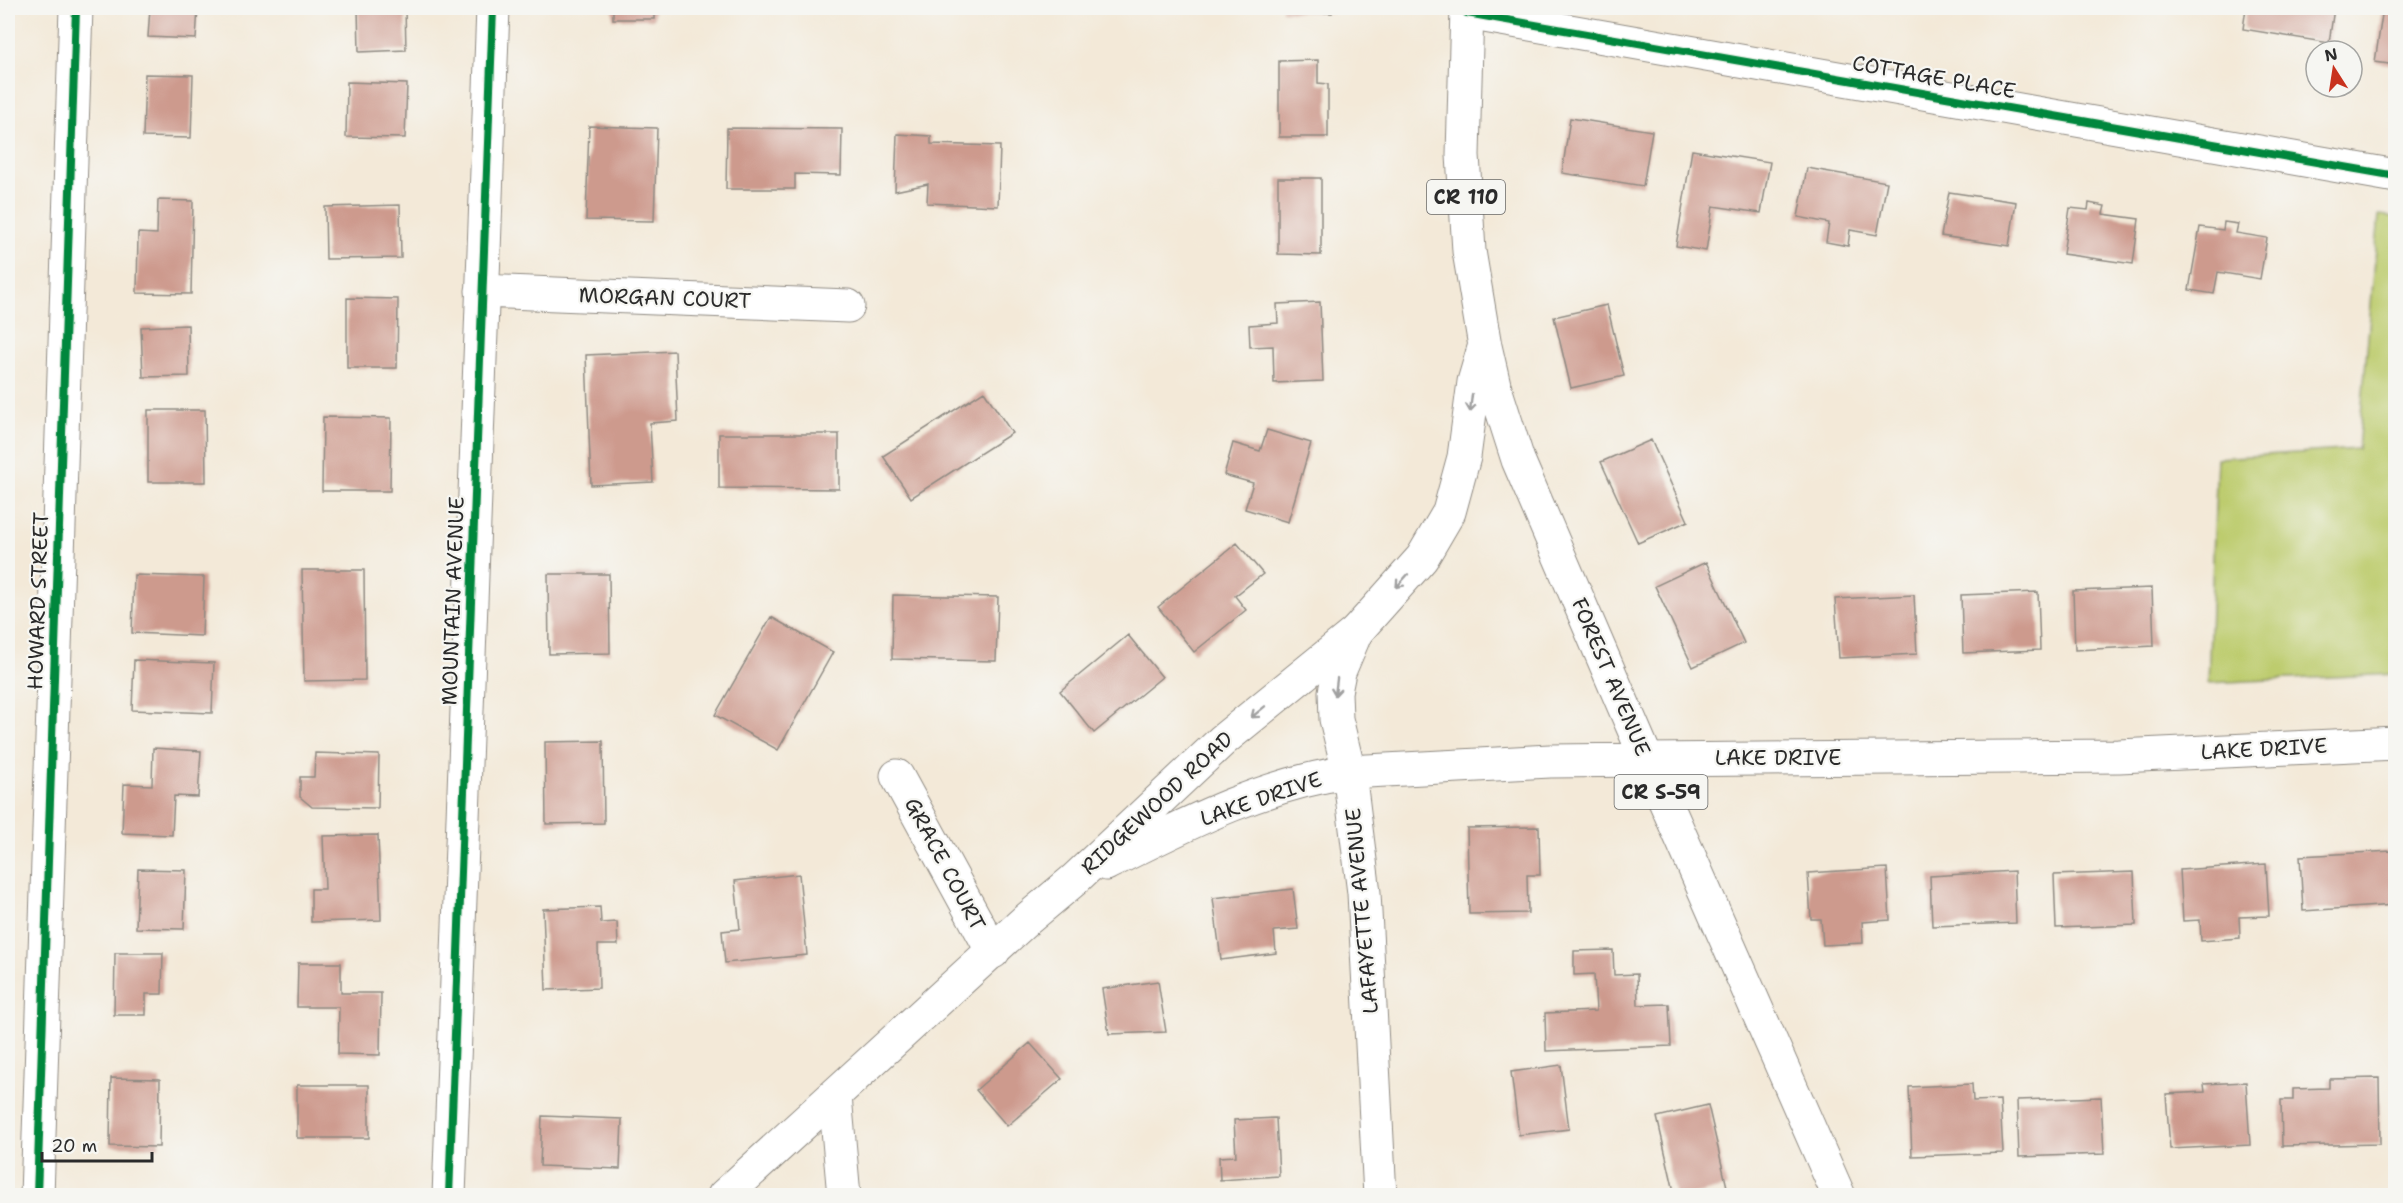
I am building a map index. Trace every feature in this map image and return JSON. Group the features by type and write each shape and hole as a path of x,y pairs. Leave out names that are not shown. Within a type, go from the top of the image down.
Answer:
{"street":[{"name":"HOWARD STREET","path":"37,1196 76,8"},
{"name":"MOUNTAIN AVENUE","path":"449,1196 493,8"},
{"name":"COTTAGE PLACE","path":"1467,10 2396,176"},
{"name":"CR 110","path":"1467,10 1463,155 1469,251 1494,385"},
{"name":"MORGAN COURT","path":"482,291 848,306"},
{"name":"RIDGEWOOD ROAD","path":"724,1196 1074,880 1223,740 1356,632 1422,558 1449,512 1464,457 1474,382 1485,346"},
{"name":"FOREST AVENUE","path":"1494,385 1518,460 1839,1196"},
{"name":"LAFAYETTE AVENUE","path":"1356,632 1338,672 1335,692 1336,719 1350,772 1364,893 1380,1196"},
{"name":"LAKE DRIVE","path":"1074,880 1217,810 1290,785 1323,776 1350,772 1550,760 2119,756 2396,743"},
{"name":"GRACE COURT","path":"897,776 993,952"},
{"path":"835,1096 844,1196"}],"green space":[{"path":"2379,215 2396,217 2395,674 2208,683 2217,458 2358,449"}],"building":[{"path":"150,8 198,8 196,39 148,37"},
{"path":"358,8 405,8 406,50 359,52"},
{"path":"613,8 654,8 654,19 613,19"},
{"path":"1282,8 1332,8 1332,13 1282,11"},
{"path":"2246,8 2334,8 2330,39 2304,39 2243,29"},
{"path":"2383,8 2396,10 2396,65 2375,62"},
{"path":"1318,60 1318,83 1328,84 1328,137 1279,137 1279,61"},
{"path":"145,74 193,75 191,138 143,137"},
{"path":"347,82 407,84 405,138 346,137"},
{"path":"1570,118 1652,131 1643,186 1562,173"},
{"path":"589,126 657,128 654,221 586,220"},
{"path":"727,128 842,129 841,175 795,174 795,189 726,189"},
{"path":"897,134 931,136 931,144 1000,146 998,206 927,203 928,184 895,191"},
{"path":"1692,150 1770,162 1761,213 1713,206 1706,251 1676,246"},
{"path":"1807,168 1887,182 1877,235 1850,230 1848,246 1826,242 1829,223 1798,217"},
{"path":"1278,178 1321,178 1321,255 1278,254"},
{"path":"1949,192 2016,202 2009,246 1941,236"},
{"path":"158,200 193,201 191,294 137,293 138,233 157,234"},
{"path":"2089,203 2105,206 2103,214 2139,219 2133,264 2063,254 2070,208 2088,210"},
{"path":"400,205 401,258 326,259 325,207"},
{"path":"2224,222 2238,224 2236,233 2267,238 2260,279 2218,272 2214,294 2189,290 2200,227 2223,230"},
{"path":"347,298 398,299 397,368 347,368"},
{"path":"1320,302 1323,381 1274,383 1273,346 1250,347 1249,325 1278,323 1277,304"},
{"path":"1607,305 1624,376 1571,388 1554,317"},
{"path":"188,325 189,376 143,377 141,327"},
{"path":"675,351 678,421 650,423 653,482 591,485 586,355"},
{"path":"984,391 1012,433 911,498 883,456"},
{"path":"148,410 205,410 206,482 148,482"},
{"path":"323,417 391,418 390,491 322,491"},
{"path":"1267,430 1311,443 1288,522 1245,509 1253,483 1224,475 1233,443 1260,451"},
{"path":"719,434 839,434 839,489 719,488"},
{"path":"1651,440 1688,521 1638,543 1601,462"},
{"path":"1237,543 1263,574 1235,596 1246,610 1194,652 1158,607"},
{"path":"1706,562 1744,643 1693,667 1655,586"},
{"path":"302,570 364,570 365,680 304,681"},
{"path":"548,574 609,574 610,653 549,654"},
{"path":"134,575 204,577 202,636 132,633"},
{"path":"2152,588 2154,646 2075,650 2073,591"},
{"path":"2038,592 2040,650 1963,653 1961,595"},
{"path":"893,595 998,597 996,661 892,659"},
{"path":"1914,595 1917,654 1839,658 1835,599"},
{"path":"771,617 833,652 778,750 715,715"},
{"path":"1128,635 1162,677 1094,733 1060,691"},
{"path":"134,660 214,663 212,713 132,710"},
{"path":"603,741 604,823 546,824 545,742"},
{"path":"153,748 201,751 198,797 174,796 172,835 122,833 124,784 152,785"},
{"path":"315,753 379,755 378,808 312,807 300,797 300,777 314,777"},
{"path":"1539,827 1540,875 1527,875 1528,913 1469,914 1467,828"},
{"path":"378,835 381,920 311,922 311,889 325,889 323,836"},
{"path":"2392,851 2395,905 2303,911 2300,856"},
{"path":"2266,864 2269,916 2239,917 2240,938 2201,941 2200,920 2183,921 2180,870"},
{"path":"1887,868 1890,920 1862,922 1863,943 1823,945 1821,919 1811,919 1808,873"},
{"path":"138,869 186,870 184,929 136,928"},
{"path":"2014,871 2016,923 1932,926 1930,876"},
{"path":"2134,872 2136,925 2056,928 2054,875"},
{"path":"799,874 807,955 725,963 722,931 740,929 735,881"},
{"path":"1293,889 1298,929 1274,931 1276,953 1221,960 1213,898"},
{"path":"600,907 601,923 617,922 618,945 598,945 599,988 546,990 543,909"},
{"path":"1613,950 1614,975 1637,974 1638,1005 1669,1004 1671,1046 1546,1051 1545,1013 1596,1011 1594,974 1574,975 1574,951"},
{"path":"115,953 163,953 162,994 146,994 146,1015 114,1015"},
{"path":"298,963 341,963 341,993 381,993 380,1055 338,1054 339,1007 297,1007"},
{"path":"1158,981 1166,1032 1109,1034 1102,989"},
{"path":"1030,1043 1062,1079 1007,1126 976,1090"},
{"path":"1561,1065 1569,1129 1519,1135 1511,1072"},
{"path":"111,1078 160,1079 159,1147 110,1146"},
{"path":"2379,1078 2380,1144 2282,1146 2281,1100 2293,1100 2293,1089 2329,1088 2329,1079"},
{"path":"2246,1082 2250,1145 2170,1149 2166,1094 2205,1092 2204,1084"},
{"path":"1972,1084 1973,1101 2000,1100 2003,1153 1912,1156 1909,1087"},
{"path":"297,1085 369,1085 369,1138 297,1138"},
{"path":"2101,1097 2104,1154 2019,1157 2017,1100"},
{"path":"1708,1105 1727,1187 1690,1196 1675,1196 1657,1117"},
{"path":"542,1116 622,1119 620,1169 540,1166"},
{"path":"1276,1118 1279,1176 1220,1180 1219,1157 1236,1156 1234,1120"}],"cycle path":[{"path":"37,1196 76,8"},
{"path":"449,1196 493,8"},
{"path":"1467,13 2396,176"}]}
